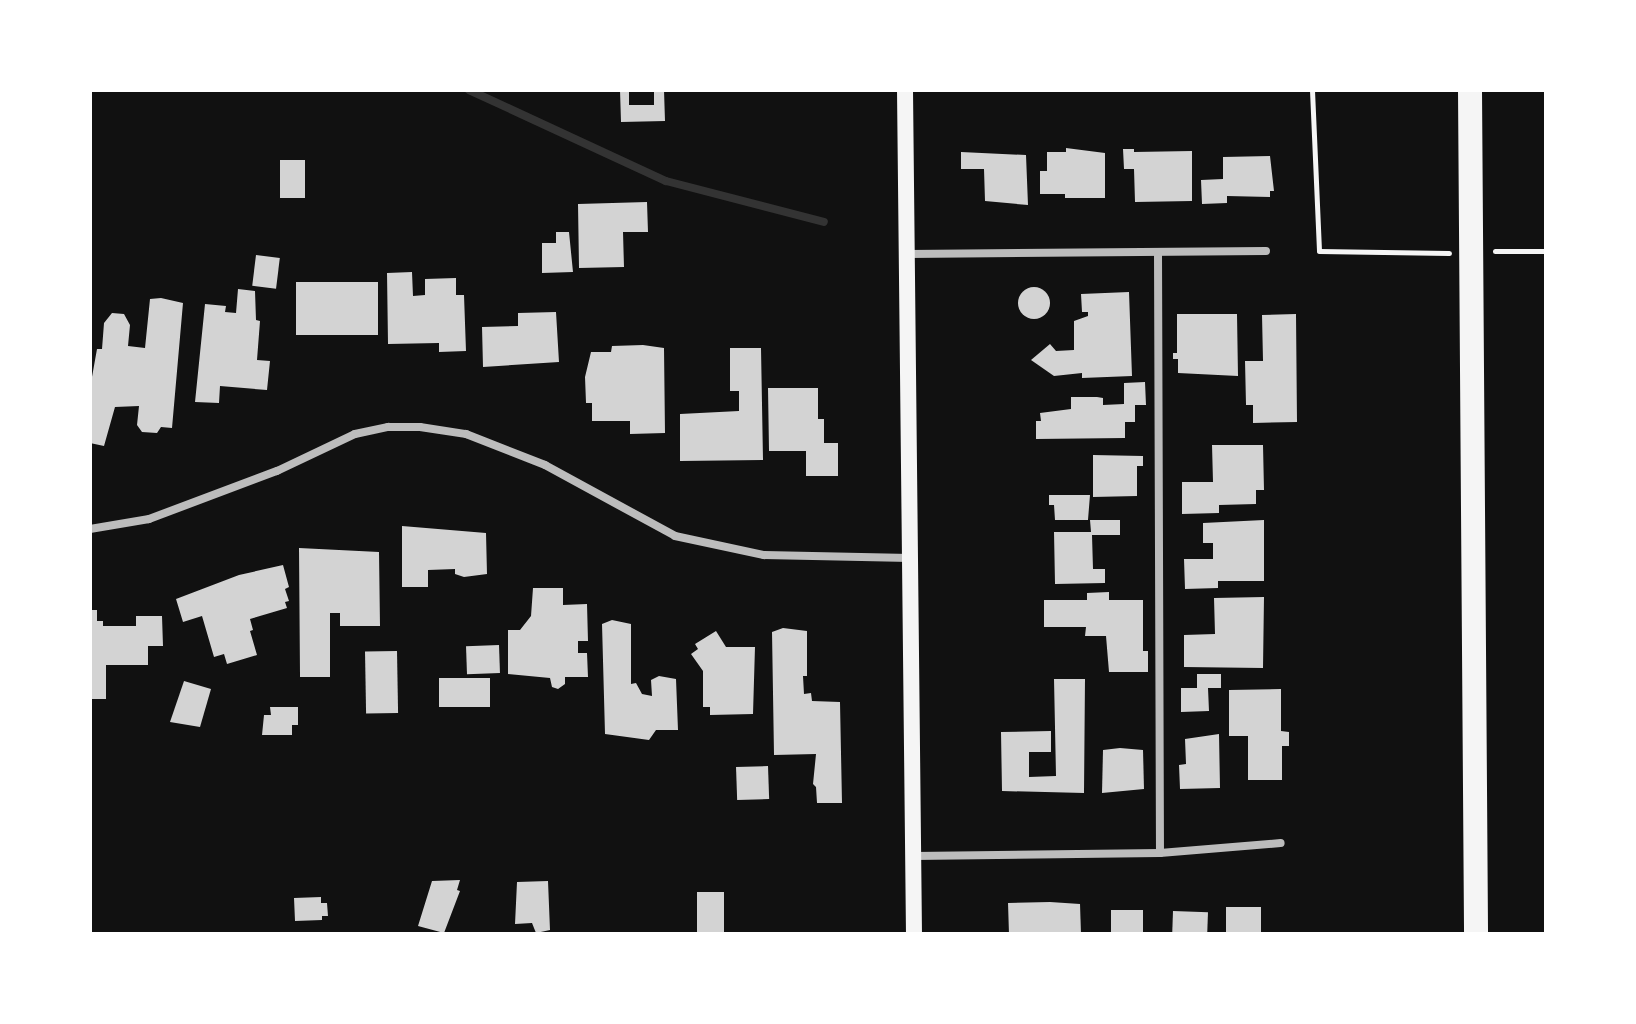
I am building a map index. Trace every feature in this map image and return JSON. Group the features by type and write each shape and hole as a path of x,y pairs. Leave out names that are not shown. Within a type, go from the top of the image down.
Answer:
{"highway":[{"path":"1470,90 1476,934"}],"main road":[{"path":"905,90 914,934"}],"street":[{"path":"908,254 1266,251"},
{"path":"1158,252 1160,853"},
{"path":"90,529 149,519 277,471 355,434 388,427 420,427 466,434 545,465 675,536 764,555 910,558"},
{"path":"913,856 1160,853 1281,843"}],"path":[{"path":"1312,90 1316,245 1319,251 1357,253"}],"building":[{"path":"620,90 629,90 629,105 654,105 654,90 664,90 665,121 621,122"},
{"path":"1066,148 1105,153 1105,198 1065,198 1065,194 1040,194 1040,171 1047,171 1047,152 1066,152"},
{"path":"1123,149 1134,149 1134,152 1192,151 1192,201 1135,202 1134,169 1124,169"},
{"path":"961,152 1026,155 1028,205 985,201 984,169 961,169"},
{"path":"1270,156 1274,191 1270,191 1270,197 1227,196 1227,203 1202,204 1201,180 1223,179 1223,157"},
{"path":"280,160 305,160 305,198 280,198"},
{"path":"647,202 648,232 623,232 624,267 579,268 578,204"},
{"path":"556,232 569,232 573,272 542,273 542,243 556,243"},
{"path":"256,255 280,258 276,289 252,286"},
{"path":"412,272 413,296 425,295 425,279 456,278 456,295 464,295 466,351 439,352 439,343 388,344 387,273"},
{"path":"296,282 378,282 378,335 296,335"},
{"path":"1034,287 1045,292 1050,303 1045,314 1034,319 1023,314 1018,303 1023,292"},
{"path":"238,289 255,291 256,320 260,321 257,360 270,361 267,390 220,386 219,403 195,402 205,304 226,306 225,312 236,313"},
{"path":"1129,292 1132,376 1082,378 1082,373 1054,376 1031,360 1050,344 1056,351 1074,350 1074,321 1088,316 1088,312 1082,312 1081,294"},
{"path":"150,299 183,303 172,428 161,427 157,433 142,432 137,425 139,406 115,407 104,446 90,443 90,388 97,349 102,349 104,323 112,313 124,314 130,325 128,346 145,348"},
{"path":"556,312 559,362 483,367 482,327 518,326 518,313"},
{"path":"1177,314 1237,314 1238,376 1178,373 1178,359 1173,359 1173,353 1177,353"},
{"path":"1296,314 1297,422 1253,423 1253,405 1246,405 1245,361 1263,361 1262,315"},
{"path":"612,346 664,348 665,433 630,434 630,421 592,421 592,403 586,403 585,377 591,352 611,352"},
{"path":"730,348 761,348 763,460 680,461 680,414 739,411 739,391 730,391"},
{"path":"1145,382 1146,405 1135,405 1135,422 1125,422 1125,438 1036,439 1036,421 1041,421 1040,413 1071,409 1071,397 1103,398 1103,405 1124,404 1124,383"},
{"path":"768,388 818,388 818,419 824,419 824,443 838,443 838,476 806,476 806,451 769,451"},
{"path":"1212,445 1263,445 1264,490 1256,490 1256,504 1219,505 1219,513 1182,514 1182,482 1213,482"},
{"path":"1093,455 1143,456 1143,466 1137,466 1137,496 1093,497"},
{"path":"1049,495 1090,495 1088,520 1055,520 1054,505 1049,505"},
{"path":"1090,520 1120,520 1120,535 1092,535 1093,569 1105,569 1105,583 1055,584 1054,532 1091,532"},
{"path":"1264,520 1264,581 1218,581 1218,588 1185,589 1184,559 1213,559 1213,543 1203,543 1203,523"},
{"path":"402,526 486,533 487,574 464,577 455,574 455,569 428,570 428,587 402,587"},
{"path":"299,548 379,552 380,626 340,626 340,613 330,613 330,677 300,677"},
{"path":"283,565 289,587 285,589 289,601 285,602 287,608 250,619 257,655 227,664 224,654 214,657 202,616 183,622 176,599 239,575"},
{"path":"533,588 563,588 563,605 587,604 588,641 578,641 578,653 587,653 588,677 565,677 565,684 558,689 552,687 550,678 508,674 508,630 520,630 531,616"},
{"path":"1109,592 1109,600 1143,600 1143,651 1148,651 1148,672 1109,672 1106,636 1085,636 1086,627 1044,627 1044,600 1087,600 1087,593"},
{"path":"1264,597 1263,668 1184,667 1184,635 1215,634 1214,598"},
{"path":"90,610 97,610 97,621 103,621 103,626 136,626 136,616 162,616 163,646 148,646 148,665 106,665 106,699 90,699"},
{"path":"612,620 631,624 631,684 636,683 642,694 652,696 651,680 659,676 676,679 678,730 656,730 649,740 605,734 602,624"},
{"path":"783,628 807,631 804,694 811,693 812,701 840,702 842,803 817,803 813,784 816,754 774,755 772,632"},
{"path":"716,631 726,647 755,647 753,714 710,715 710,707 703,707 703,671 691,654 698,649 695,644"},
{"path":"499,645 500,673 467,674 466,646"},
{"path":"397,651 398,713 366,714 365,652"},
{"path":"1197,674 1221,674 1221,688 1208,688 1209,711 1181,712 1181,688 1197,688"},
{"path":"439,678 490,678 490,707 439,707"},
{"path":"1054,679 1085,679 1084,793 1002,791 1001,732 1051,731 1051,752 1029,752 1029,777 1056,776"},
{"path":"184,681 211,689 200,727 170,722"},
{"path":"1281,689 1281,731 1289,732 1289,746 1282,746 1282,780 1248,780 1248,736 1229,736 1229,690"},
{"path":"270,707 298,707 298,725 292,725 292,735 262,735 264,715 271,715"},
{"path":"1219,734 1220,788 1180,789 1179,765 1186,764 1185,739"},
{"path":"1103,750 1143,750 1144,789 1102,793"},
{"path":"768,766 769,799 737,800 736,767"},
{"path":"460,880 457,890 460,891 444,933 418,926 432,881"},
{"path":"548,881 550,930 536,933 532,923 515,924 517,882"},
{"path":"697,892 724,892 724,934 697,934"},
{"path":"321,897 321,903 327,903 328,916 322,916 322,920 295,921 294,898"},
{"path":"1008,903 1080,904 1081,934 1009,934"},
{"path":"1226,907 1261,907 1261,934 1226,934"},
{"path":"1111,910 1143,910 1143,934 1111,934"},
{"path":"1173,911 1208,912 1207,934 1172,934"}],"waterway":[{"path":"469,90 666,181 824,222"}]}
